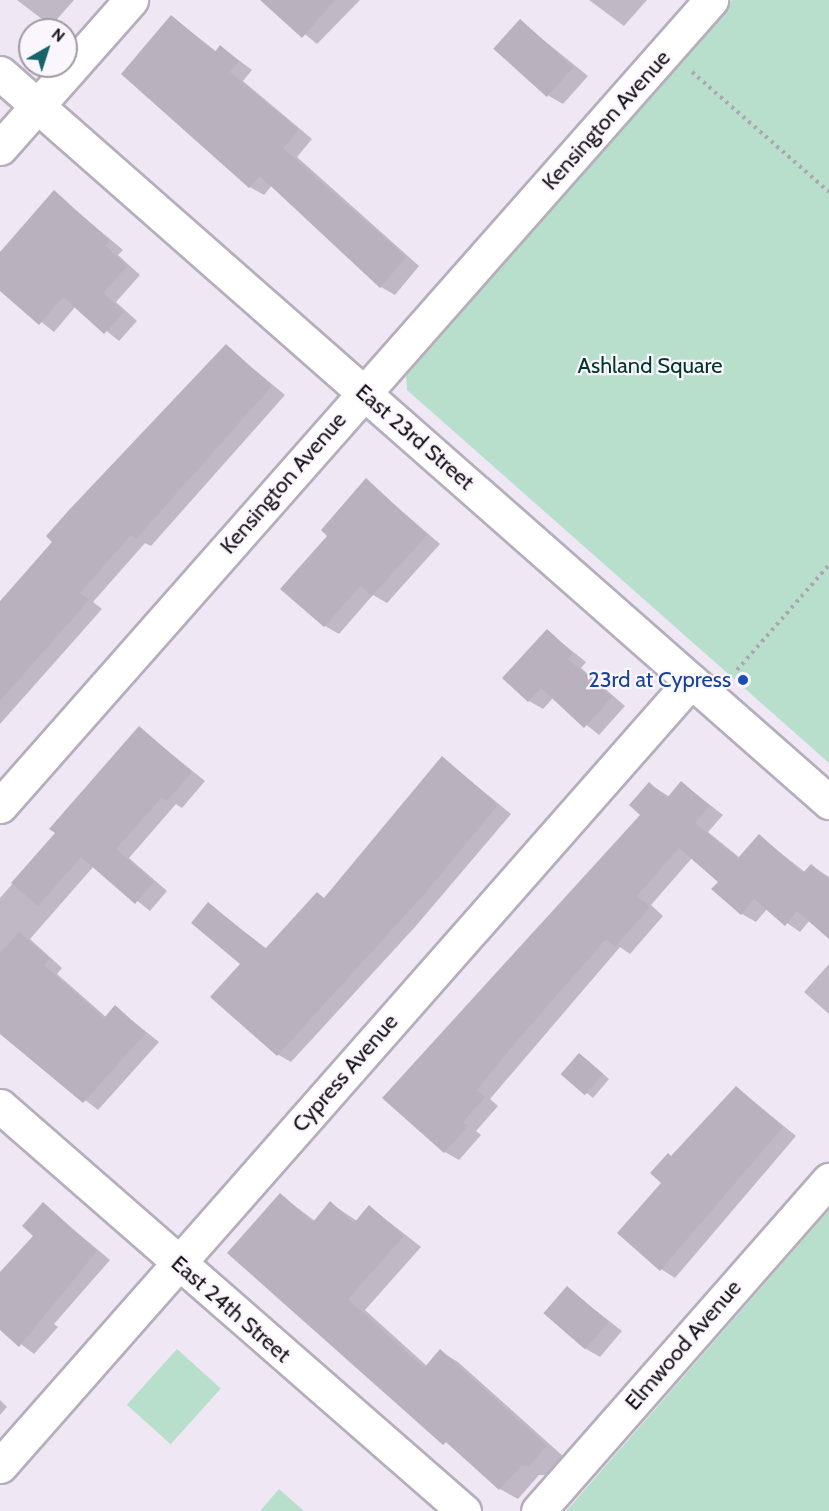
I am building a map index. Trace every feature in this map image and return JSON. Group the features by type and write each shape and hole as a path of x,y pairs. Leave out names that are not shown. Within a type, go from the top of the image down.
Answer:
{"street":[{"path":"0,148 131,0"},
{"name":"Kensington Avenue","path":"0,806 363,391 711,0"},
{"name":"East 23rd Street","path":"0,73 829,802"},
{"name":"Cypress Avenue","path":"0,1466 691,681"},
{"name":"East 24th Street","path":"0,1106 464,1511"},
{"name":"Elmwood Avenue","path":"538,1511 829,1180"}],"path":[{"path":"686,67 829,192"},
{"path":"737,670 829,566"}],"green space":[{"name":"Ashland Square","path":"732,0 829,0 829,763 407,390 406,376"},
{"path":"829,1210 829,1511 566,1511"},
{"path":"177,1349 221,1388 171,1444 127,1405"},
{"path":"279,1489 304,1511 260,1511"}],"building":[{"path":"260,0 335,0 302,38"},
{"path":"171,15 215,52 220,45 239,61 230,72 299,130 283,148 406,257 380,288 260,176 249,188 121,74"},
{"path":"520,19 574,67 547,97 493,49"},
{"path":"54,190 110,241 105,246 127,266 103,293 124,312 104,334 63,297 39,325 0,291 0,252"},
{"path":"226,344 272,386 136,539 131,535 80,593 89,600 0,701 0,602 52,542 46,536"},
{"path":"366,478 427,535 372,596 360,586 324,627 280,589 327,536 321,530"},
{"path":"547,629 573,653 568,659 612,697 584,728 541,688 528,702 502,678"},
{"path":"139,726 192,772 167,801 162,797 116,849 154,882 135,904 81,857 38,906 11,883 55,833 49,829"},
{"path":"442,756 498,805 427,891 277,1056 210,997 240,964 191,923 208,902 265,949 317,892 324,898"},
{"path":"681,781 710,806 695,823 738,858 759,834 803,873 811,864 829,879 829,939 797,911 785,926 754,899 741,915 711,889 718,882 679,848 637,896 650,907 615,947 606,939 514,1044 477,1090 485,1097 463,1122 468,1126 444,1153 382,1098 640,815 629,805 649,782 667,798"},
{"path":"19,932 50,959 44,965 104,1018 115,1005 146,1033 83,1103 0,1034 0,953"},
{"path":"579,1053 603,1074 585,1095 561,1074"},
{"path":"736,1086 783,1127 660,1271 617,1233 661,1183 650,1173 668,1153 671,1156"},
{"path":"280,1193 313,1222 330,1201 354,1223 369,1205 404,1236 348,1299 424,1368 440,1349 547,1446 529,1466 521,1466 499,1490 446,1442 443,1445 227,1253"},
{"path":"43,1202 97,1251 19,1347 0,1330 0,1272 33,1236 22,1226"},
{"path":"567,1286 609,1322 585,1349 543,1313"}],"place":[{"name":"23rd at Cypress","path":"743,680"}]}
